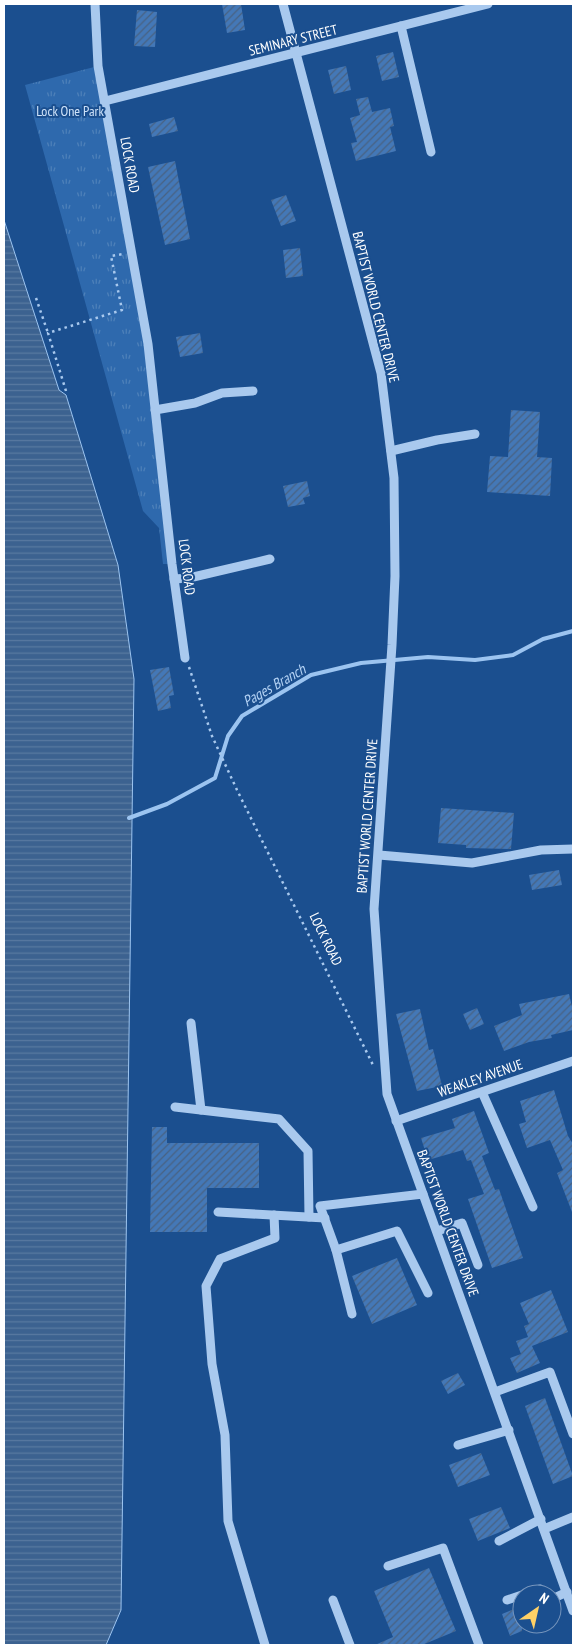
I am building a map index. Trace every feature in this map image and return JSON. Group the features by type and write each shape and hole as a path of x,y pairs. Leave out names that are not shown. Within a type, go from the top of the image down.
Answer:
{"street":[{"name":"LOCK ROAD","path":"95,4 98,66 148,344 174,579 186,658"},
{"name":"BAPTIST WORLD CENTER DRIVE","path":"283,4 381,373 394,478 395,576 379,855 374,909 387,1094 573,1610"},
{"name":"SEMINARY STREET","path":"105,101 401,26 457,8 488,4"},
{"path":"401,26 431,152"},
{"path":"156,410 195,404 222,393 253,391"},
{"path":"390,451 437,440 475,434"},
{"path":"174,579 189,578 270,559"},
{"path":"379,855 472,863 541,850 573,849"},
{"path":"191,1023 201,1110"},
{"name":"WEAKLEY AVENUE","path":"396,1121 573,1061"},
{"path":"482,1092 533,1208"},
{"path":"175,1107 279,1119 308,1151 310,1217"},
{"path":"352,1314 336,1250 320,1206 423,1194"},
{"path":"218,1212 325,1218"},
{"path":"264,1645 228,1521 225,1435 212,1364 206,1286 220,1259 275,1238 274,1215"},
{"path":"437,1231 462,1223 478,1265"},
{"path":"336,1250 397,1231 428,1293"},
{"path":"495,1392 550,1372 573,1434"},
{"path":"458,1445 509,1430"},
{"path":"544,1529 573,1517"},
{"path":"500,1541 541,1519"},
{"path":"388,1566 444,1548 479,1645"},
{"path":"562,1594 567,1592"},
{"path":"507,1600 512,1599"},
{"path":"333,1600 350,1645"}],"path":[{"path":"48,333 122,310 111,256 132,252"},
{"path":"36,298 66,391"},
{"name":"LOCK ROAD","path":"186,658 212,736 376,1070"}],"green space":[{"name":"Lock One Park","path":"98,66 148,344 172,564 163,564 159,528 143,511 25,85"}],"shaded area":[{"path":"4,220 59,390 66,395 118,565 134,679 121,1610 106,1645 4,1645"}],"building":[{"path":"222,4 241,4 245,30 227,33"},
{"path":"137,10 157,12 155,47 134,46"},
{"path":"393,52 399,77 382,81 376,56"},
{"path":"346,66 351,90 334,94 328,70"},
{"path":"368,97 372,112 390,108 394,126 390,127 396,151 356,161 351,143 357,142 350,118 360,115 356,99"},
{"path":"174,117 178,131 152,137 149,124"},
{"path":"175,161 190,239 165,245 148,167"},
{"path":"286,195 296,221 281,226 271,200"},
{"path":"300,248 303,276 286,278 283,250"},
{"path":"200,333 203,353 180,357 176,337"},
{"path":"511,410 540,412 537,457 552,458 550,496 487,492 490,456 508,457"},
{"path":"307,481 310,496 303,498 305,504 288,507 283,486"},
{"path":"169,667 174,695 169,696 171,708 158,711 150,670"},
{"path":"441,808 514,813 511,849 466,848 466,845 438,843"},
{"path":"559,870 562,885 532,890 529,875"},
{"path":"569,994 573,1011 573,1030 551,1035 552,1038 529,1042 504,1051 494,1026 522,1015 519,1004"},
{"path":"477,1008 484,1024 470,1030 463,1014"},
{"path":"420,1009 429,1050 433,1049 442,1086 417,1091 396,1014"},
{"path":"554,1090 568,1136 573,1144 572,1212 557,1173 563,1170 550,1140 527,1148 519,1124 526,1122 520,1101"},
{"path":"474,1111 489,1153 482,1156 495,1190 499,1189 523,1258 492,1268 468,1199 484,1194 471,1160 467,1161 463,1150 428,1160 421,1138 455,1128 452,1119"},
{"path":"152,1127 167,1127 167,1143 259,1143 259,1188 207,1188 207,1232 150,1232"},
{"path":"397,1258 417,1305 372,1324 352,1276"},
{"path":"551,1290 568,1332 532,1346 540,1363 517,1373 510,1358 521,1354 516,1341 528,1337 524,1326 529,1324 520,1303"},
{"path":"458,1373 465,1385 448,1394 441,1381"},
{"path":"545,1398 573,1476 553,1484 525,1406"},
{"path":"481,1453 490,1475 458,1487 449,1465"},
{"path":"501,1507 510,1528 478,1541 469,1519"},
{"path":"429,1568 456,1631 422,1645 375,1645 393,1637 374,1591"},
{"path":"512,1610 512,1634 515,1634 510,1636 502,1614"}],"waterway":[{"name":"Pages Branch","path":"129,818 167,804 215,778 228,736 242,716 311,675 361,663 428,657 475,660 513,655 543,639 573,631"}]}
